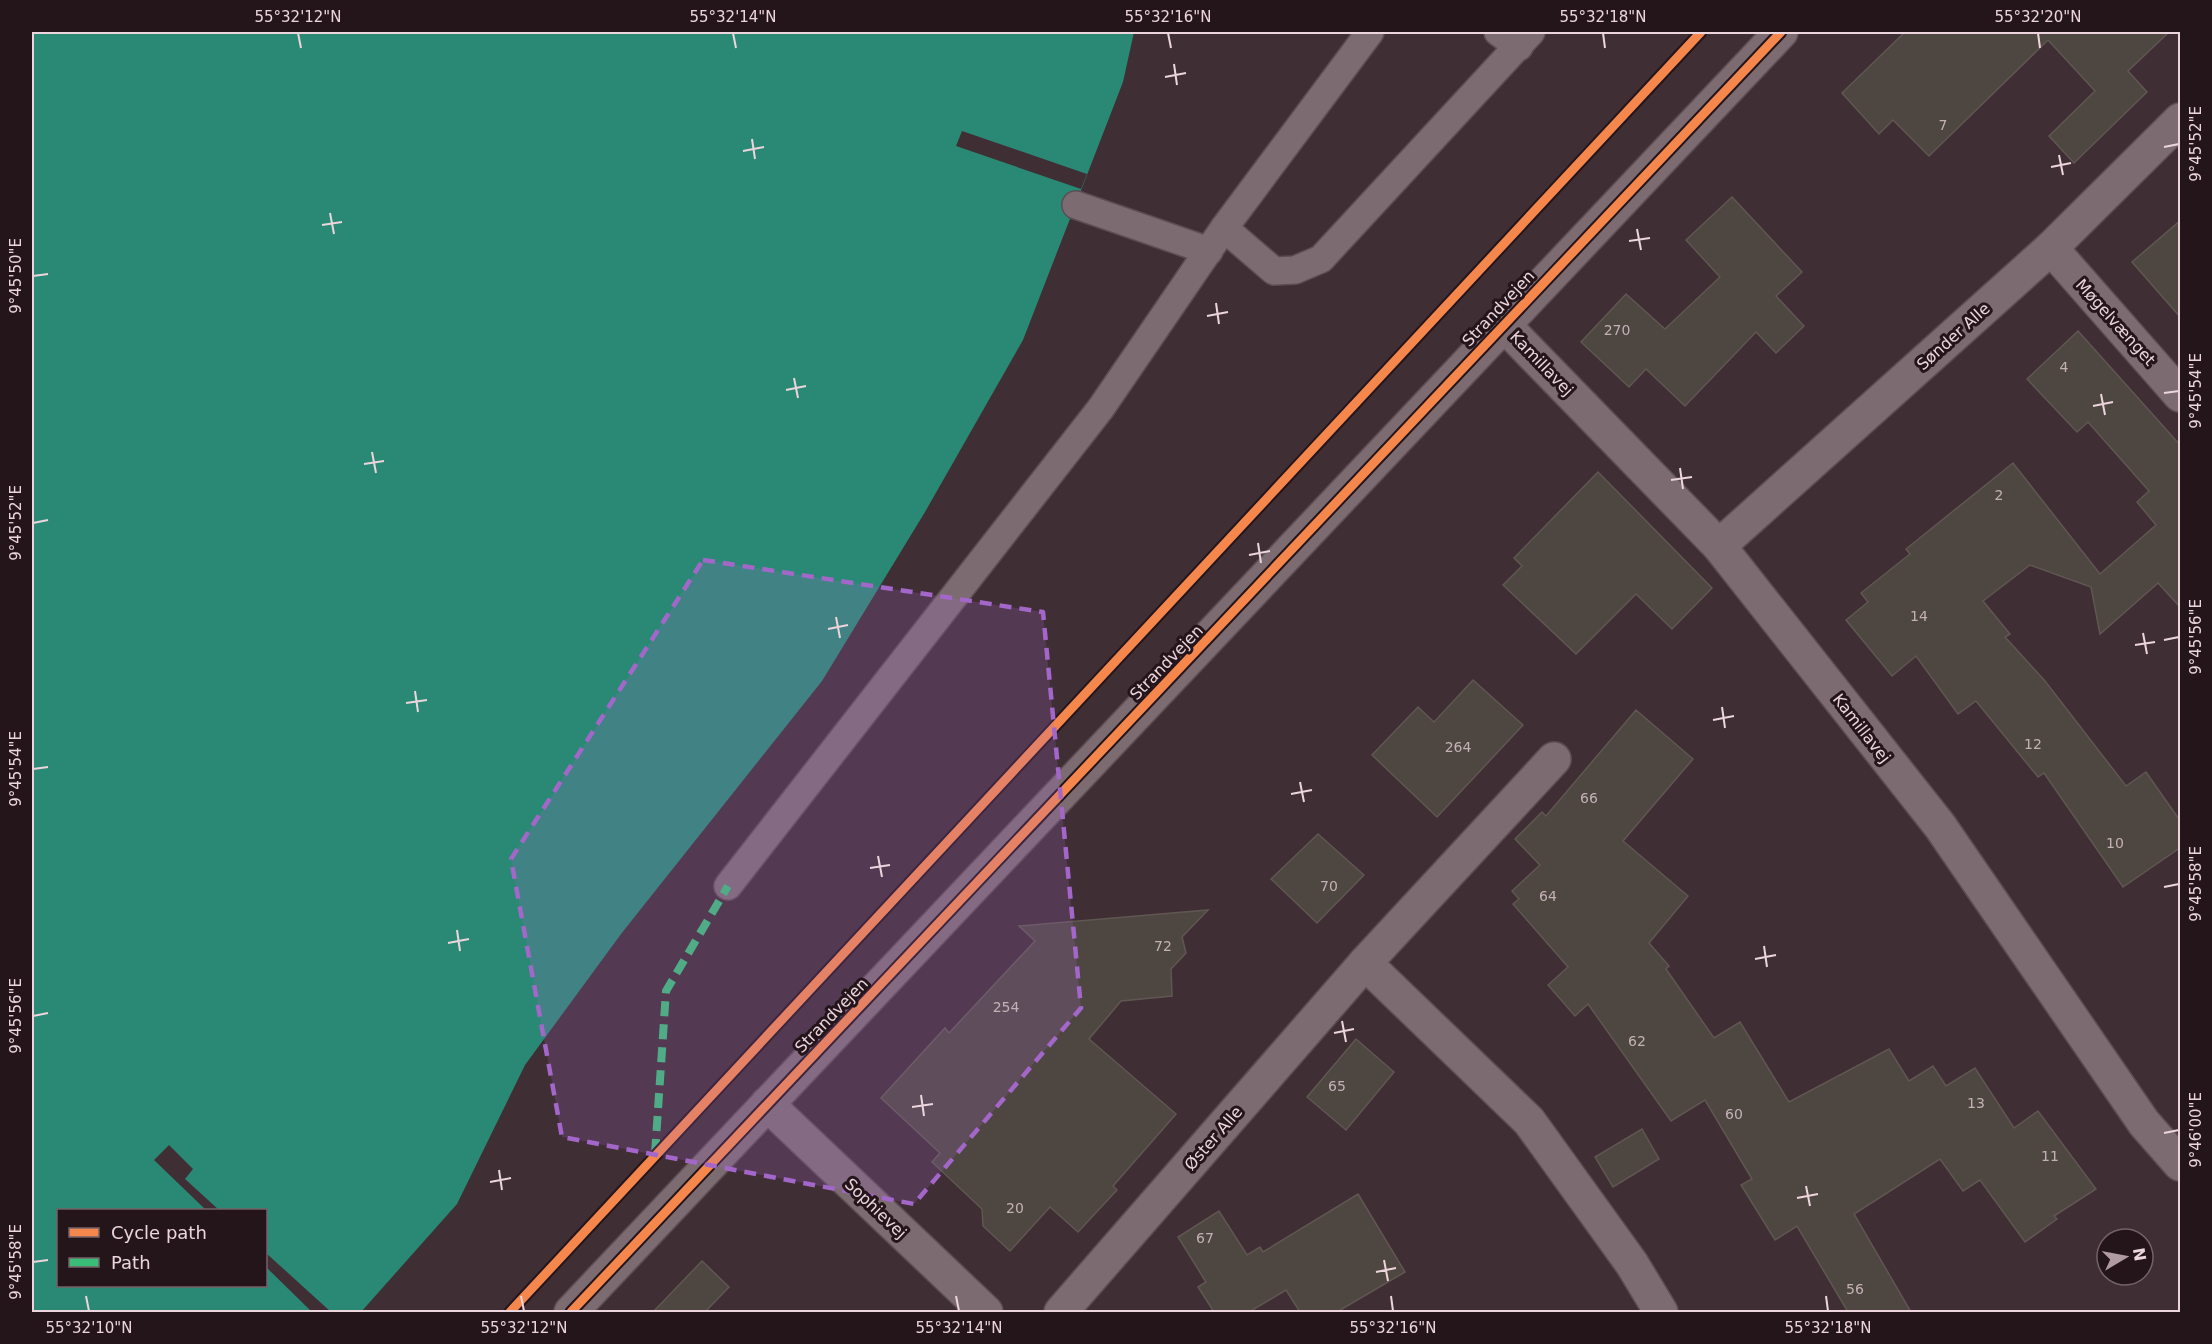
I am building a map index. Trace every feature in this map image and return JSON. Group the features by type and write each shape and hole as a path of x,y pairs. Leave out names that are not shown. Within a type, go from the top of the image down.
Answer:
{"street":[{"name":"Strandvejen","path":"572,1312 1781,32"},
{"name":"Sønder Alle","path":"1719,546 2050,248 2181,120"},
{"name":"Møgelvænget","path":"2050,248 2181,395"},
{"name":"Kamillavej","path":"1503,324 1719,546 1940,826 2144,1123 2181,1164"},
{"name":"Øster Alle","path":"1062,1312 1365,963 1554,759"},
{"path":"1365,963 1529,1121 1632,1264 1662,1312"},
{"name":"Sophievej","path":"767,1104 986,1312"}],"lane":[{"path":"728,886 1101,408 1224,228 1370,32"},
{"path":"1224,228 1274,271 1294,270 1322,259 1516,36"},
{"path":"1076,205 1209,251"}],"highlighted area":[{"path":"703,560 1043,612 1081,1008 914,1204 562,1137 511,859"}],"shaded area":[{"path":"32,32 1134,32 1123,82 1023,340 925,512 822,681 621,934 525,1065 457,1204 361,1312 32,1312"}],"pier":[{"path":"962,131 1087,174 1081,189 956,146"},
{"path":"169,1145 193,1169 185,1179 218,1209 205,1209 154,1160"},
{"path":"267,1254 331,1312 312,1312 267,1268"}],"building":[{"path":"1905,32 2169,32 2128,71 2147,92 2074,163 2049,136 2095,91 2048,40 1929,156 1893,120 1879,134 1842,93"},
{"path":"1732,197 1802,272 1776,296 1804,326 1776,353 1756,332 1685,406 1646,369 1629,387 1581,342 1626,294 1665,329 1720,277 1686,240"},
{"path":"2181,220 2181,318 2132,262"},
{"path":"2078,331 2181,446 2181,608 2158,583 2100,634 2091,587 2030,565 1983,601 2010,634 2005,637 2045,681 2126,786 2146,772 2181,822 2181,847 2123,887 2044,773 2038,777 1976,701 1958,714 1916,656 1892,676 1846,620 1868,602 1861,593 1910,554 1906,549 2013,463 2100,574 2156,525 2137,502 2149,491 2088,422 2077,432 2027,379"},
{"path":"1598,472 1712,588 1672,629 1636,594 1576,654 1503,585 1522,566 1514,558"},
{"path":"1473,680 1523,725 1437,817 1372,755 1418,707 1434,722"},
{"path":"1636,710 1693,759 1623,841 1688,896 1649,943 1669,966 1666,969 1714,1038 1740,1022 1789,1102 1889,1049 1909,1081 1933,1066 1946,1086 1975,1068 2014,1128 2038,1111 2096,1189 2054,1216 2057,1219 2025,1242 1980,1180 1963,1191 1940,1159 1854,1214 1911,1312 1848,1312 1797,1226 1775,1240 1741,1185 1752,1179 1705,1100 1671,1121 1588,1004 1575,1016 1548,985 1568,967 1513,904 1519,899 1512,891 1540,865 1515,839 1542,812 1546,816"},
{"path":"1318,834 1364,875 1317,923 1271,879"},
{"path":"1208,910 1182,937 1186,953 1171,969 1172,996 1121,1001 1089,1039 1176,1114 1113,1186 1117,1190 1078,1232 1050,1207 1010,1251 983,1226 982,1209 932,1162 940,1153 881,1098 945,1028 949,1033 1035,941 1019,926"},
{"path":"1356,1039 1394,1072 1346,1130 1307,1097"},
{"path":"1642,1129 1659,1159 1613,1187 1595,1157"},
{"path":"1358,1194 1405,1272 1337,1312 1300,1312 1286,1290 1249,1312 1214,1312 1198,1287 1206,1282 1178,1237 1219,1211 1247,1255 1260,1247 1263,1252"},
{"path":"702,1261 729,1287 705,1312 653,1312"}],"marked path":[{"path":"655,1154 666,991 728,886"}],"cycle path":[{"path":"510,1312 1701,32"},
{"path":"571,1312 1781,32"}]}
